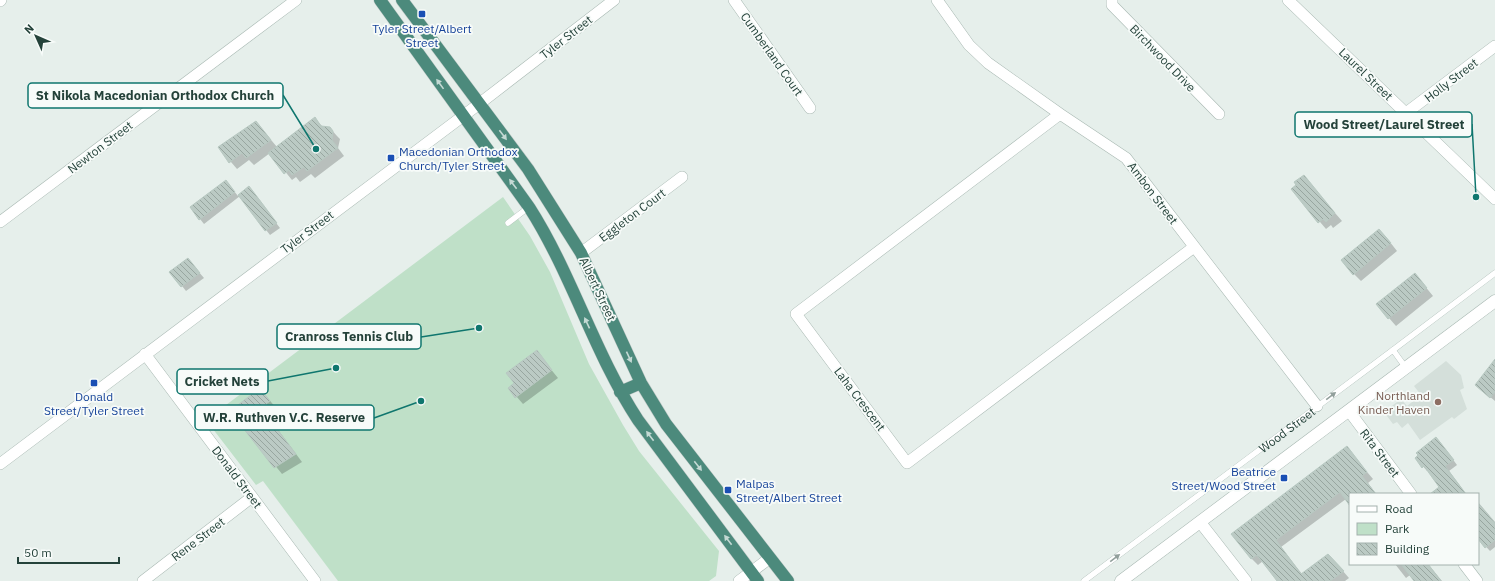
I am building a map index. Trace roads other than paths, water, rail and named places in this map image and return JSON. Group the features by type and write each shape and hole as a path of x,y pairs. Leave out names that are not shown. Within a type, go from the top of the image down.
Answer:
{"highway":[{"name":"Albert Street","path":"380,0 462,116 529,207 546,233 620,392 754,576"},
{"name":"Albert Street","path":"402,0 528,169 581,253 641,382 666,424 788,581"},
{"path":"620,392 641,382"}],"street":[{"name":"Newton Street","path":"0,222 296,0"},
{"name":"Tyler Street","path":"0,464 479,104 614,0"},
{"name":"Cumberland Court","path":"734,0 810,108"},
{"name":"Ambon Street","path":"937,0 969,45 988,63 1126,158 1317,406"},
{"name":"Birchwood Drive","path":"1112,0 1112,5 1219,114"},
{"name":"Laurel Street","path":"1288,0 1495,199"},
{"name":"Holly Street","path":"1406,113 1495,46"},
{"name":"Laha Crescent","path":"1060,114 796,314 907,463 1194,247"},
{"name":"Eggleton Court","path":"581,253 682,177"},
{"name":"Wood Street","path":"1121,581 1495,301"},
{"name":"Donald Street","path":"145,354 315,581"},
{"name":"Rita Street","path":"1349,411 1410,493"},
{"name":"Rene Street","path":"143,581 252,497"},
{"path":"1200,522 1246,581"},
{"path":"738,581 754,576 770,558"},
{"path":"1465,565 1477,581"}],"lane":[{"path":"508,223 529,207"},
{"name":"Wood Street","path":"1084,581 1495,273"},
{"path":"1393,350 1406,368"}],"place":[{"name":"Tyler Street/Albert Street","path":"422,14"},
{"name":"St Nikola Macedonian Orthodox Church","path":"316,149"},
{"name":"Macedonian Orthodox Church/Tyler Street","path":"391,158"},
{"name":"Wood Street/Laurel Street","path":"1476,197"},
{"name":"Cranross Tennis Club","path":"479,328"},
{"name":"Cricket Nets","path":"336,368"},
{"name":"Donald Street/Tyler Street","path":"94,383"},
{"name":"W.R. Ruthven V.C. Reserve","path":"421,401"},
{"name":"Northland Kinder Haven","path":"1438,402"},
{"name":"Beatrice Street/Wood Street","path":"1284,478"},
{"name":"Malpas Street/Albert Street","path":"728,490"}]}
